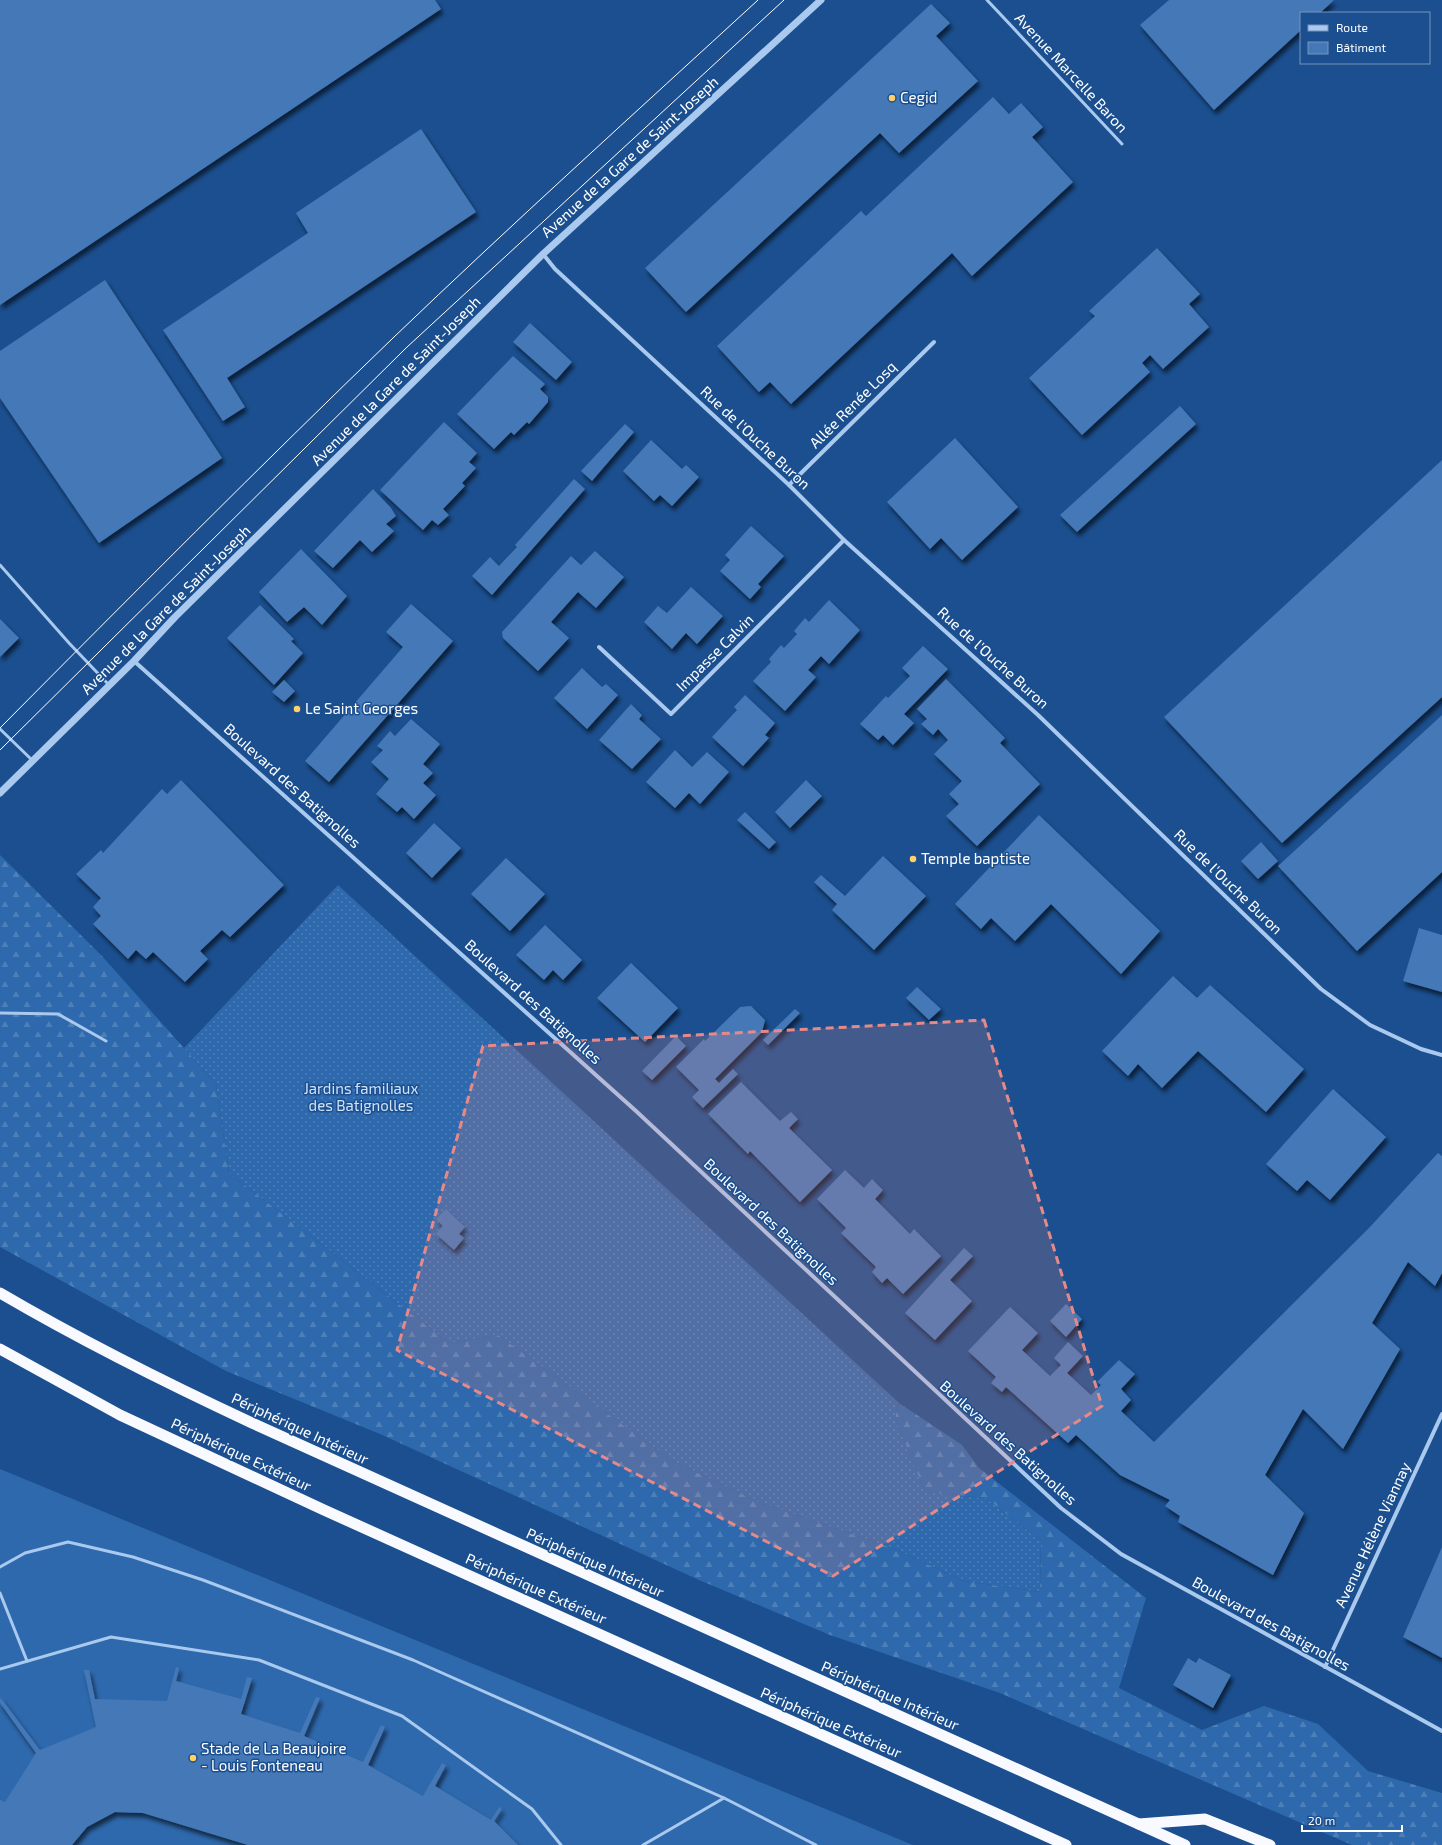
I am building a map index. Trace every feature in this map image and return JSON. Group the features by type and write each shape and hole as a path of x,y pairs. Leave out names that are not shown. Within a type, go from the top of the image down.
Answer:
{"highway":[{"name":"Périphérique Intérieur","path":"0,1293 55,1326 115,1357 252,1423 1184,1845"},
{"name":"Périphérique Extérieur","path":"0,1349 120,1415 302,1500 1066,1845"},
{"path":"1139,1824 1205,1819 1270,1845"}],"street":[{"name":"Avenue de la Gare de Saint-Joseph","path":"0,793 134,661 175,617 543,254 821,0"},
{"name":"Rue de l'Ouche Buron","path":"543,254 555,269 789,485 844,540 1038,715 1321,989 1370,1026 1421,1049 1442,1055"},
{"name":"Allée Renée Losq","path":"789,485 934,342"},
{"name":"Impasse Calvin","path":"599,647 671,714 844,540"},
{"name":"Boulevard des Batignolles","path":"134,661 636,1111 1061,1508 1121,1554 1442,1731"},
{"name":"Avenue Hélène Viannay","path":"1324,1666 1442,1414"}],"lane":[{"name":"Avenue Marcelle Baron","path":"988,0 1122,144"},
{"path":"0,565 109,685"},
{"path":"0,729 32,761"},
{"path":"0,1013 58,1014 106,1041"},
{"path":"0,1567 25,1553 68,1542 133,1557 203,1580 413,1660 724,1798 816,1845"},
{"path":"0,1593 27,1661"},
{"path":"0,1669 111,1637 259,1660 402,1716 532,1809 561,1845"},
{"path":"643,1845 724,1798"}],"highlighted area":[{"path":"984,1020 1102,1406 833,1576 397,1350 483,1046"}],"green space":[{"path":"0,855 102,956 216,1084 229,1173 449,1343 498,1335 673,1461 758,1502 892,1548 964,1581 1040,1592 1041,1541 986,1498 925,1492 895,1418 899,1403 962,1445 979,1468 1146,1598 1119,1688 1202,1730 1264,1706 1318,1724 1368,1771 1442,1793 1442,1845 1352,1845 1000,1693 830,1635 699,1580 380,1434 226,1371 0,1247"},
{"name":"Jardins familiaux des Batignolles","path":"338,885 899,1403 895,1418 925,1492 986,1498 1041,1541 1040,1592 964,1581 892,1548 758,1502 673,1461 498,1335 449,1343 229,1173 216,1084 184,1048"},
{"path":"0,1469 913,1845 0,1845"}],"building":[{"path":"0,0 435,0 441,9 0,305"},
{"path":"1169,0 1334,0 1321,12 1300,12 1300,31 1214,110 1140,25"},
{"path":"931,4 950,23 936,36 978,81 899,153 880,133 686,312 645,268"},
{"path":"993,97 1009,114 1021,103 1043,127 1032,137 1073,182 972,276 952,253 791,404 770,382 759,392 717,346 861,211 866,216"},
{"path":"421,129 476,212 227,378 245,407 223,421 163,330 308,233 296,213"},
{"path":"1157,248 1200,294 1189,304 1209,327 1163,369 1150,355 1142,363 1150,372 1082,435 1029,378 1095,316 1089,311"},
{"path":"105,280 222,458 99,543 0,398 0,351"},
{"path":"530,323 572,362 556,380 513,342"},
{"path":"513,356 545,384 540,389 548,397 548,402 529,424 527,422 514,435 511,432 494,449 457,414"},
{"path":"1180,406 1196,424 1077,532 1060,515"},
{"path":"444,422 477,453 469,462 476,468 462,483 465,486 443,509 449,515 438,525 432,520 423,530 380,490"},
{"path":"625,424 634,432 592,481 581,471"},
{"path":"955,438 1018,507 962,560 941,538 930,549 887,502"},
{"path":"651,440 682,469 686,465 699,477 672,506 660,495 654,501 623,471"},
{"path":"1442,460 1442,697 1282,843 1164,717"},
{"path":"574,479 585,489 492,595 472,576 490,557 499,566 517,547 515,545"},
{"path":"373,489 391,508 396,516 386,524 394,531 372,552 360,540 333,568 314,551"},
{"path":"751,526 784,556 758,584 761,587 750,599 720,571 730,560 725,555"},
{"path":"301,549 347,596 322,625 304,607 287,622 259,592"},
{"path":"595,551 624,577 596,608 578,592 551,622 569,638 538,671 503,638 502,632 571,556 581,565"},
{"path":"691,587 723,616 697,644 686,633 672,649 644,622 658,606 667,613"},
{"path":"829,600 860,630 829,664 821,656 808,670 816,677 785,711 753,681 771,662 769,659 781,645 784,648 797,634 794,631 805,618 809,622"},
{"path":"411,604 453,641 329,782 305,761 403,647 386,632"},
{"path":"260,605 294,639 291,641 303,653 274,685 227,638"},
{"path":"0,619 19,638 0,657"},
{"path":"923,646 948,669 904,714 914,723 893,745 883,735 878,740 860,724 886,696 888,698 910,676 902,668"},
{"path":"582,668 602,687 606,684 618,695 587,729 554,698"},
{"path":"946,679 1005,738 1000,743 1040,784 977,846 946,816 959,804 949,794 962,781 934,754 948,740 938,729 933,735 921,724 927,719 917,709"},
{"path":"284,680 295,691 284,702 272,692"},
{"path":"745,695 775,723 765,735 769,738 743,766 712,737 737,710 734,707"},
{"path":"631,704 642,715 639,719 661,739 632,769 599,740"},
{"path":"1442,715 1442,872 1357,951 1278,866"},
{"path":"411,719 440,744 423,764 433,773 423,783 436,795 414,819 402,807 397,812 376,794 389,779 371,762 383,750 377,746 390,731 395,736"},
{"path":"675,750 692,767 707,752 729,772 700,804 689,793 675,808 646,782"},
{"path":"181,780 284,885 230,937 222,930 200,951 208,959 185,982 153,952 146,959 136,950 128,959 93,924 101,916 93,907 101,898 76,874 101,850 103,853 162,789 167,794"},
{"path":"806,780 822,796 790,828 775,812"},
{"path":"745,812 776,842 769,849 737,820"},
{"path":"1039,815 1160,931 1121,974 1051,904 1015,941 991,918 981,929 955,904"},
{"path":"434,823 461,848 432,878 406,853"},
{"path":"1261,842 1278,861 1258,879 1241,861"},
{"path":"883,856 926,896 874,950 832,910 837,904 814,882 821,875 845,896"},
{"path":"506,858 545,894 510,931 471,894"},
{"path":"545,925 582,960 563,980 553,970 544,980 516,955"},
{"path":"1419,928 1442,935 1442,992 1403,981"},
{"path":"631,963 678,1008 645,1042 597,998"},
{"path":"1173,976 1197,998 1210,985 1304,1069 1266,1112 1198,1051 1162,1088 1138,1064 1128,1076 1102,1051"},
{"path":"917,987 941,1009 929,1020 906,998"},
{"path":"751,1006 765,1020 762,1032 715,1079 719,1083 733,1069 738,1074 703,1108 692,1097 699,1090 676,1067 704,1039 705,1041 740,1007"},
{"path":"795,1009 800,1013 768,1045 763,1040"},
{"path":"676,1036 686,1046 652,1080 642,1071"},
{"path":"741,1082 780,1121 791,1112 798,1119 789,1128 832,1170 800,1202 750,1151 748,1154 708,1114"},
{"path":"1333,1089 1386,1137 1330,1200 1307,1180 1297,1191 1266,1164"},
{"path":"1438,1153 1442,1156 1442,1273 1435,1286 1408,1262 1372,1323 1400,1349 1343,1449 1303,1409 1265,1475 1304,1513 1273,1575 1178,1522 1180,1516 1165,1506 1170,1500 1120,1475 1076,1435 1068,1443 1006,1387 1002,1392 991,1383 996,1377 968,1351 1010,1307 1038,1333 1022,1350 1050,1376 1061,1365 1054,1358 1068,1342 1083,1356 1067,1373 1091,1395 1101,1385 1097,1382 1119,1360 1135,1374 1121,1389 1131,1400 1121,1411 1154,1442 1369,1228"},
{"path":"845,1170 864,1188 872,1179 883,1190 875,1199 910,1234 914,1229 941,1256 903,1294 887,1278 882,1283 872,1272 876,1267 841,1233 846,1228 817,1199"},
{"path":"446,1209 465,1227 459,1234 464,1238 454,1250 436,1234 443,1226 436,1219"},
{"path":"964,1248 973,1256 950,1280 972,1301 935,1340 905,1313"},
{"path":"1066,1304 1082,1319 1066,1337 1050,1321"},
{"path":"1442,1547 1442,1658 1403,1637"},
{"path":"1188,1658 1196,1663 1199,1658 1231,1675 1213,1708 1173,1685"},
{"name":"Stade de La Beaujoire - Louis Fonteneau","path":"176,1667 179,1668 176,1681 241,1699 247,1677 252,1678 241,1714 300,1733 316,1697 320,1698 304,1736 363,1762 381,1725 385,1727 368,1765 423,1796 442,1763 446,1765 435,1786 491,1820 499,1807 502,1809 494,1821 518,1845 248,1845 143,1813 115,1812 87,1827 72,1845 0,1845 0,1800 5,1802 36,1753 0,1703 0,1699 1,1698 40,1750 96,1727 84,1670 89,1670 95,1699 167,1701"}],"tram line":[{"path":"0,728 344,385 529,210 758,0"},
{"path":"0,750 406,348 784,0"}],"place":[{"name":"Cegid","path":"892,98"},
{"name":"Le Saint Georges","path":"297,709"},
{"name":"Temple baptiste","path":"913,859"},
{"name":"Stade de La Beaujoire - Louis Fonteneau","path":"193,1758"}]}
